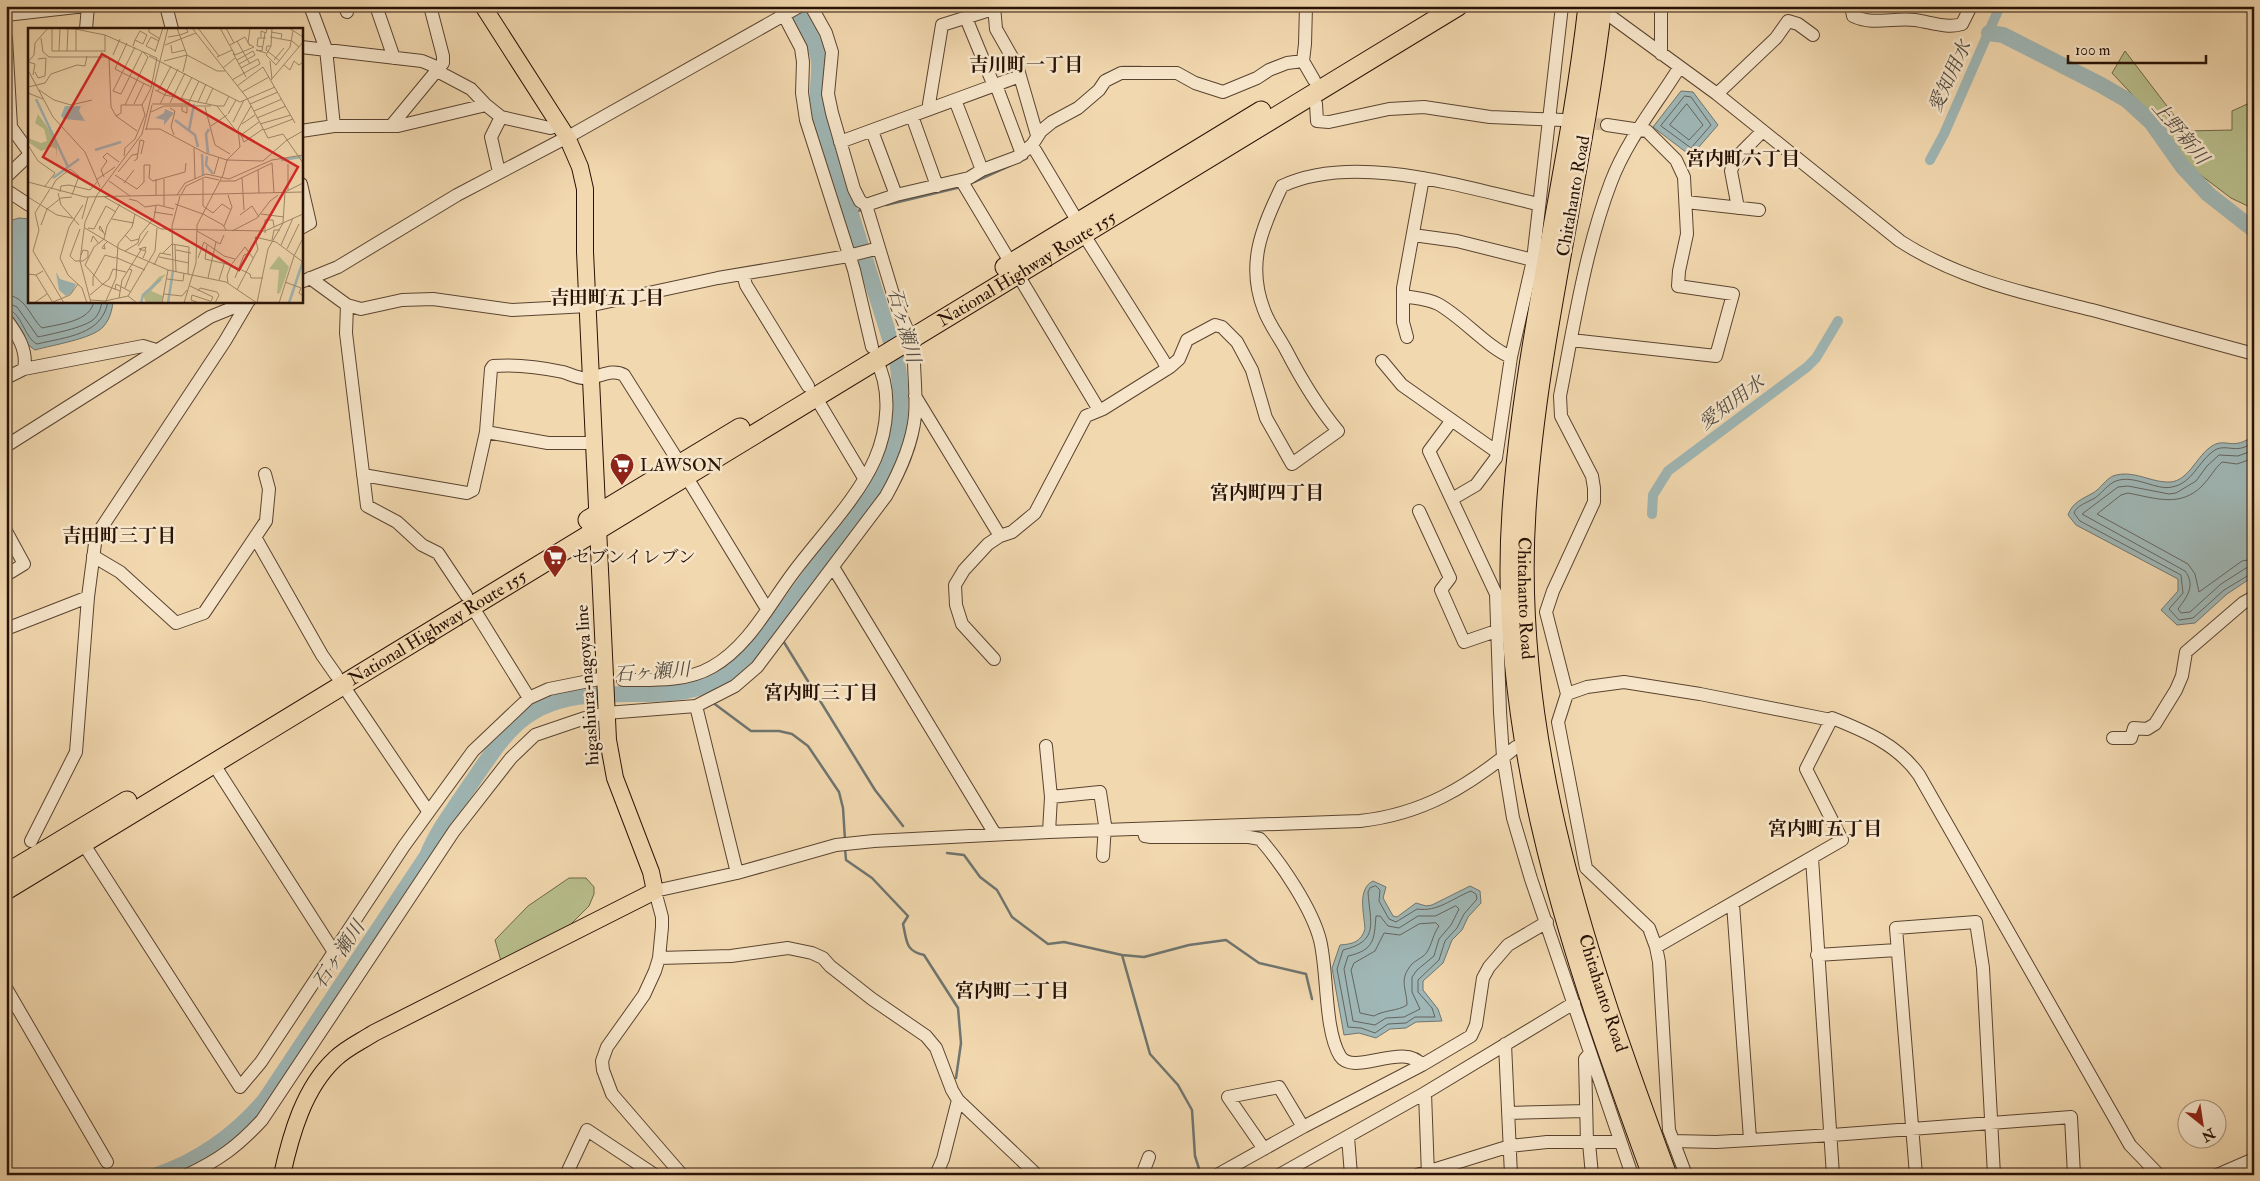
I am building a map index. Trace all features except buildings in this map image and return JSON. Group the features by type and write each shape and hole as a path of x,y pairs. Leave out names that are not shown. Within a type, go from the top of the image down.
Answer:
{"highway":[{"name":"National Highway Route 155","path":"1313,88 1432,6"},
{"name":"National Highway Route 155","path":"6,874 469,601 811,391 1313,88 1458,6"},
{"name":"Chitahanto Road","path":"1588,6 1573,120 1527,382 1517,458 1511,569 1513,631 1517,691 1526,757 1558,898 1600,1030 1652,1175"},
{"name":"Chitahanto Road","path":"1608,12 1542,371 1530,458 1524,568 1526,629 1538,745 1556,831 1582,931 1612,1022 1667,1175"},
{"name":"National Highway Route 155","path":"6,890 213,763 339,679"}],"main road":[{"name":"higashiura-nagoya line","path":"483,6 563,131 580,167 585,189 585,252 606,711 615,778 651,872 655,891"},
{"path":"282,1175 286,1155 307,1098 335,1058 374,1033 655,891"}],"street":[{"path":"6,15 87,6 86,28"},
{"path":"166,6 172,28"},
{"path":"310,6 326,49 334,126"},
{"path":"376,6 394,58"},
{"path":"392,126 443,63 443,56 430,6"},
{"path":"306,280 338,267 430,210 499,172 563,131 781,11 800,6"},
{"path":"187,1175 212,1163 234,1148 262,1120 454,831 511,758 535,735 606,711 696,706 734,686 757,667 886,496 896,478 912,432 915,396 914,347 906,334 866,205 857,196 840,142 828,94 832,52 826,33 811,6"},
{"path":"1306,6 1305,44 1302,61 1313,88 1317,121 1329,122 1390,109 1424,108 1490,117 1563,120"},
{"path":"1452,499 1476,485 1496,458 1510,357 1533,260 1562,6"},
{"path":"1661,6 1661,54"},
{"path":"1851,6 1853,16 1860,19 1879,22 1914,20 1953,26 1962,24 1971,6"},
{"path":"930,109 929,104 942,25 993,8 996,29 1017,66 1020,76 1030,145"},
{"path":"623,680 680,678 712,668 738,647 864,478 877,452 886,413 887,399 881,368 803,108 801,48 781,11"},
{"path":"1608,12 1679,68 1717,94 1900,241 1942,265 1987,283 2254,354"},
{"path":"966,18 995,85 1167,369"},
{"path":"1717,94 1776,38 1788,21 1798,24 1813,35"},
{"path":"6,38 11,126 28,152"},
{"path":"302,46 422,61 471,89 501,117 563,131"},
{"path":"866,205 896,195 961,180 982,170 1030,145 1052,122 1078,108 1099,90 1105,81 1121,73 1177,73 1195,83 1222,92 1257,78 1287,62 1302,61"},
{"path":"1679,68 1639,128 1611,181 1595,232 1560,396 1561,416 1592,476 1594,502 1552,591 1546,612 1567,694 1552,724 1579,866 1586,868 1649,928 1656,947 1659,962 1669,1130 1686,1175"},
{"path":"840,142 1020,76"},
{"path":"955,100 982,170"},
{"path":"302,131 334,126 392,126 486,105"},
{"path":"912,116 937,186"},
{"path":"499,172 491,137 501,117"},
{"path":"1571,340 1716,356 1734,294 1678,286 1679,271 1687,234 1684,177 1676,160 1647,131 1639,128 1607,125"},
{"path":"872,131 896,195"},
{"path":"1738,208 1731,171 1732,166 1762,131"},
{"path":"6,177 28,155"},
{"path":"994,659 962,624 956,606 955,585 975,557 1000,536 1012,532 1035,513 1082,420 1167,369 1179,359 1187,340 1215,325 1222,326 1236,342 1252,370 1262,409 1292,464 1338,431 1325,415 1298,372 1264,312 1256,286 1256,260 1264,223 1282,186 1299,178 1360,170 1423,178 1538,204"},
{"path":"1407,337 1403,322 1404,296 1423,178"},
{"path":"961,180 1099,410"},
{"path":"302,188 310,223 302,227"},
{"path":"6,190 28,204"},
{"path":"1686,202 1759,210"},
{"path":"1413,235 1457,241 1533,260"},
{"path":"306,280 347,305 361,309 402,300 433,299 512,310 588,306 742,274 848,256 879,248"},
{"path":"742,274 746,285 864,478"},
{"path":"1404,296 1436,303 1467,324 1503,354 1510,357"},
{"path":"6,446 210,317 246,302"},
{"path":"31,841 76,752 88,596 96,536 225,341 247,302"},
{"path":"347,305 346,333 367,506 397,522 422,545 438,553 529,698"},
{"path":"6,319 21,342 26,359 24,369"},
{"path":"6,378 24,369 142,346 156,350"},
{"path":"1382,361 1402,385 1497,452"},
{"path":"364,475 466,493 473,490 486,432 491,369 493,366 512,364 564,372 586,378 615,373 624,375 768,609"},
{"path":"915,396 1000,536"},
{"path":"1452,420 1429,451 1496,594 1503,757 1513,818 1537,877 1547,922 1632,1175"},
{"path":"486,432 548,443 594,443"},
{"path":"93,556 120,572 176,623 204,613 266,521 269,489 265,474"},
{"path":"1419,511 1450,578 1441,590 1464,642 1499,630"},
{"path":"6,531 24,564 6,575"},
{"path":"254,537 322,655 428,811"},
{"path":"833,567 995,834"},
{"path":"6,629 88,596"},
{"path":"2113,738 2131,738 2134,728 2146,729 2155,724 2179,683 2186,652 2243,603 2254,597"},
{"path":"83,843 240,1087 261,1062 428,811 473,751 529,698 549,689 604,679"},
{"path":"1567,694 1587,687 1624,682 1700,694 1830,720 1832,718 1856,727 1894,748 1913,767 2130,1145 2158,1175"},
{"path":"696,706 737,873"},
{"path":"1656,947 1842,840 1806,769 1830,720"},
{"path":"1046,746 1051,797 1049,832"},
{"path":"694,1175 682,1174 612,1094 602,1061 607,1047 649,985 659,958 662,917 655,891 737,873 836,845 874,841 995,834 1360,821 1383,818 1414,810 1438,800 1516,747"},
{"path":"213,763 334,952"},
{"path":"1051,797 1100,792 1104,830 1103,856"},
{"path":"1143,829 1145,836 1152,838 1249,837 1260,839 1299,890 1320,940 1332,1029 1336,1047 1341,1057 1346,1062 1409,1057 1417,1060 1422,1065"},
{"path":"1812,858 1817,955 1832,1134 1833,1175"},
{"path":"1733,904 1750,1139"},
{"path":"1217,1175 1303,1127 1422,1065 1471,1036 1476,1025 1483,978 1489,967 1508,945 1547,922"},
{"path":"1916,1175 1896,928 1976,922 1983,968 1994,1175"},
{"path":"659,958 731,956 788,948 812,953 823,958 872,999 926,1036 936,1048 952,1090 958,1100 1037,1175"},
{"path":"1817,955 1897,950"},
{"path":"6,988 107,1162"},
{"path":"1279,1175 1425,1093 1574,1003"},
{"path":"1505,1044 1511,1175"},
{"path":"1590,1053 1585,1058 1586,1111 1592,1175"},
{"path":"1264,1149 1228,1097 1279,1087 1303,1127"},
{"path":"1425,1093 1424,1173 1510,1146 1547,1142 1620,1142"},
{"path":"936,1175 943,1159 958,1100"},
{"path":"1508,1113 1586,1111"},
{"path":"1673,1141 1716,1142 1992,1124 2071,1116 2074,1175"},
{"path":"566,1175 587,1130 655,1175"},
{"path":"1348,1136 1351,1175"},
{"path":"1142,1175 1148,1157"},
{"path":"2220,1174 2254,1159"}],"green space":[{"path":"2125,51 2186,131 2232,130 2232,111 2254,101 2254,209 2231,198 2186,164 2143,106 2112,73"},
{"path":"569,878 586,878 594,887 594,894 589,906 554,941 501,961 495,940 528,906"}],"water":[{"path":"1681,91 1693,92 1718,125 1691,156 1653,127"},
{"path":"19,218 28,219 28,302 113,302 109,318 103,327 90,335 35,350 27,344 6,311 6,222"},
{"path":"2254,435 2254,576 2227,594 2195,623 2177,625 2161,610 2178,591 2178,579 2076,525 2068,515 2075,504 2096,491 2113,476 2128,474 2163,482 2177,481 2188,473 2212,446 2222,443 2241,443"},
{"path":"1373,881 1386,887 1383,898 1393,916 1397,917 1416,903 1426,906 1432,905 1470,886 1480,891 1481,903 1468,917 1462,930 1452,940 1443,963 1423,981 1423,990 1438,1009 1442,1021 1416,1022 1406,1028 1390,1029 1376,1038 1359,1033 1344,1035 1332,968 1340,945 1356,942 1365,929 1363,895 1368,885"}],"waterway":[{"name":"石ヶ瀬川","path":"157,1175 188,1162 216,1145 254,1113 265,1100 427,856 436,836 490,755 519,722 535,711 561,700 613,694 658,694 687,691 715,682 729,673 743,662 768,633 878,483 893,450 899,428 901,395 897,361 818,109 819,63 816,48 794,6"},
{"name":"愛知用水","path":"1930,160 1944,134 2000,6"},
{"name":"上野新川","path":"1989,33 2003,35 2127,100 2151,122 2182,166 2208,194 2254,230"},
{"path":"1104,75 1123,67 1141,67"},
{"path":"974,182 1027,158"},
{"path":"886,205 961,187"},
{"path":"852,213 864,209"},
{"name":"愛知用水","path":"1652,514 1653,495 1668,471 1807,367 1816,358 1838,321"},
{"name":"石ヶ瀬川","path":"770,628 776,633"},
{"path":"782,639 875,790 903,826"},
{"path":"697,689 706,697"},
{"path":"712,702 751,731 779,731 792,734 808,746 839,792 843,808 845,840"},
{"path":"845,848 846,860 872,878 908,916 903,924 906,940 910,948 924,955 958,1008 961,1043 956,1078"},
{"path":"947,853 964,855 980,877 997,890 1012,917 1048,944 1064,942 1122,955 1144,957 1189,945 1226,940 1259,963 1306,974 1312,999"},
{"path":"1122,955 1150,1054 1178,1085 1192,1110 1195,1156 1201,1175"}],"tunnel":[{"path":"1578,122 1607,125"}],"place":[{"name":"LAWSON","path":"622,486"},
{"name":"セブンイレブン","path":"555,578"}],"district":[{"name":"吉川町一丁目","path":"1026,64"},
{"name":"宮内町六丁目","path":"1743,158"},
{"name":"吉田町五丁目","path":"607,297"},
{"name":"宮内町四丁目","path":"1267,492"},
{"name":"吉田町三丁目","path":"119,535"},
{"name":"宮内町三丁目","path":"821,692"},
{"name":"宮内町五丁目","path":"1825,828"},
{"name":"宮内町二丁目","path":"1012,990"}]}
